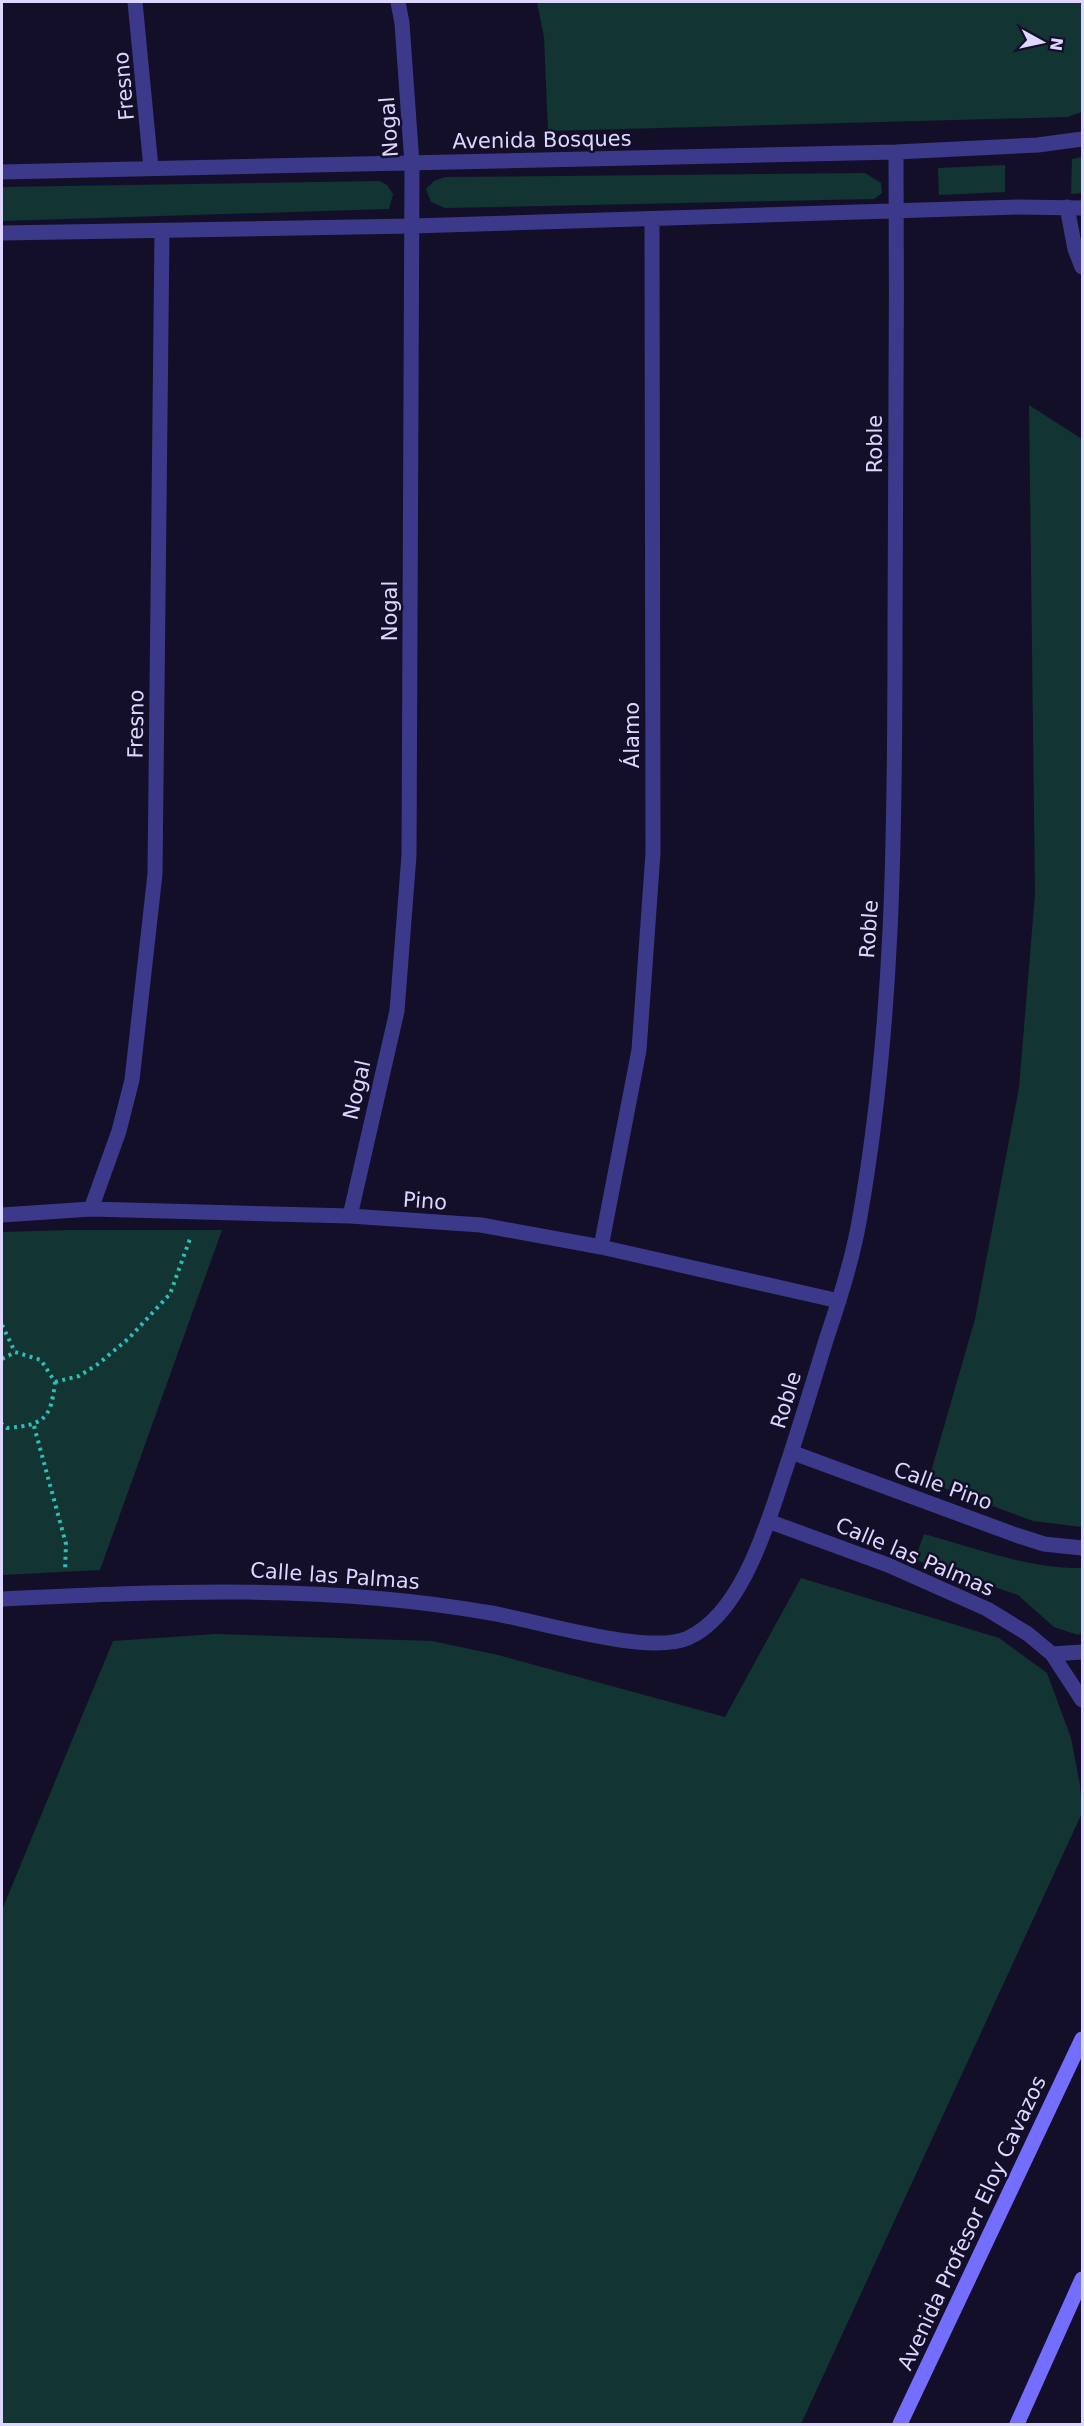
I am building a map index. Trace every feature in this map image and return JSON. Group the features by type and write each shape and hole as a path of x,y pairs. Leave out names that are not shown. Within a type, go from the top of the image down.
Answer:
{"main road":[{"name":"Avenida Profesor Eloy Cavazos","path":"900,2424 1083,2039"},
{"path":"1017,2424 1083,2279"}],"street":[{"name":"Fresno","path":"135,2 151,168"},
{"name":"Nogal","path":"350,1216 397,1011 409,855 412,164 402,23 398,2"},
{"name":"Avenida Bosques","path":"2,172 896,152 1038,145 1083,139"},
{"name":"Roble","path":"662,1645 683,1640 701,1631 721,1613 737,1590 768,1521 839,1301 858,1228 879,1081 895,865 896,152"},
{"path":"2,233 412,226 897,210 1075,207 1075,249 1083,267"},
{"name":"Álamo","path":"601,1247 639,1050 653,853 652,219"},
{"name":"Fresno","path":"91,1209 119,1131 132,1080 155,874 162,232"},
{"name":"Pino","path":"2,1215 91,1209 350,1216 480,1225 601,1247 839,1301"},
{"name":"Calle Pino","path":"791,1452 1016,1535 1044,1544 1083,1548"},
{"name":"Calle las Palmas","path":"768,1521 946,1589 1028,1634 1052,1654 1083,1700"},
{"name":"Calle las Palmas","path":"2,1599 193,1590 326,1593 413,1600 497,1614 637,1643 662,1645"},
{"path":"1052,1654 1083,1652"}],"path":[{"path":"55,1382 79,1376 98,1364 128,1339 170,1294 200,1212"},
{"path":"2,1325 15,1352"},
{"path":"2,1359 15,1352 41,1360 55,1382 52,1408 34,1426 7,1428 2,1424"},
{"path":"34,1426 66,1544 67,1557 59,1596"}],"green space":[{"path":"537,2 1082,2 1082,112 1067,117 548,131 544,37"},
{"path":"1082,157 1082,193 1071,194 1072,159"},
{"path":"1005,165 1005,192 939,195 938,168"},
{"path":"865,173 881,183 882,193 874,199 445,208 431,202 426,189 434,181 445,177"},
{"path":"379,181 387,185 393,194 389,209 2,221 2,187"},
{"path":"1029,405 1082,439 1082,1527 1033,1521 928,1482 975,1319 1019,1088 1035,894"},
{"path":"222,1230 100,1570 2,1575 2,1232"},
{"path":"924,1534 1022,1561 1082,1568 1082,1633 1078,1635 1054,1627 1018,1595 915,1560"},
{"path":"801,1578 999,1638 1047,1673 1071,1738 1080,1785 1082,1813 801,2424 2,2424 2,1910 113,1641 215,1634 432,1641 498,1655 725,1717"}]}
